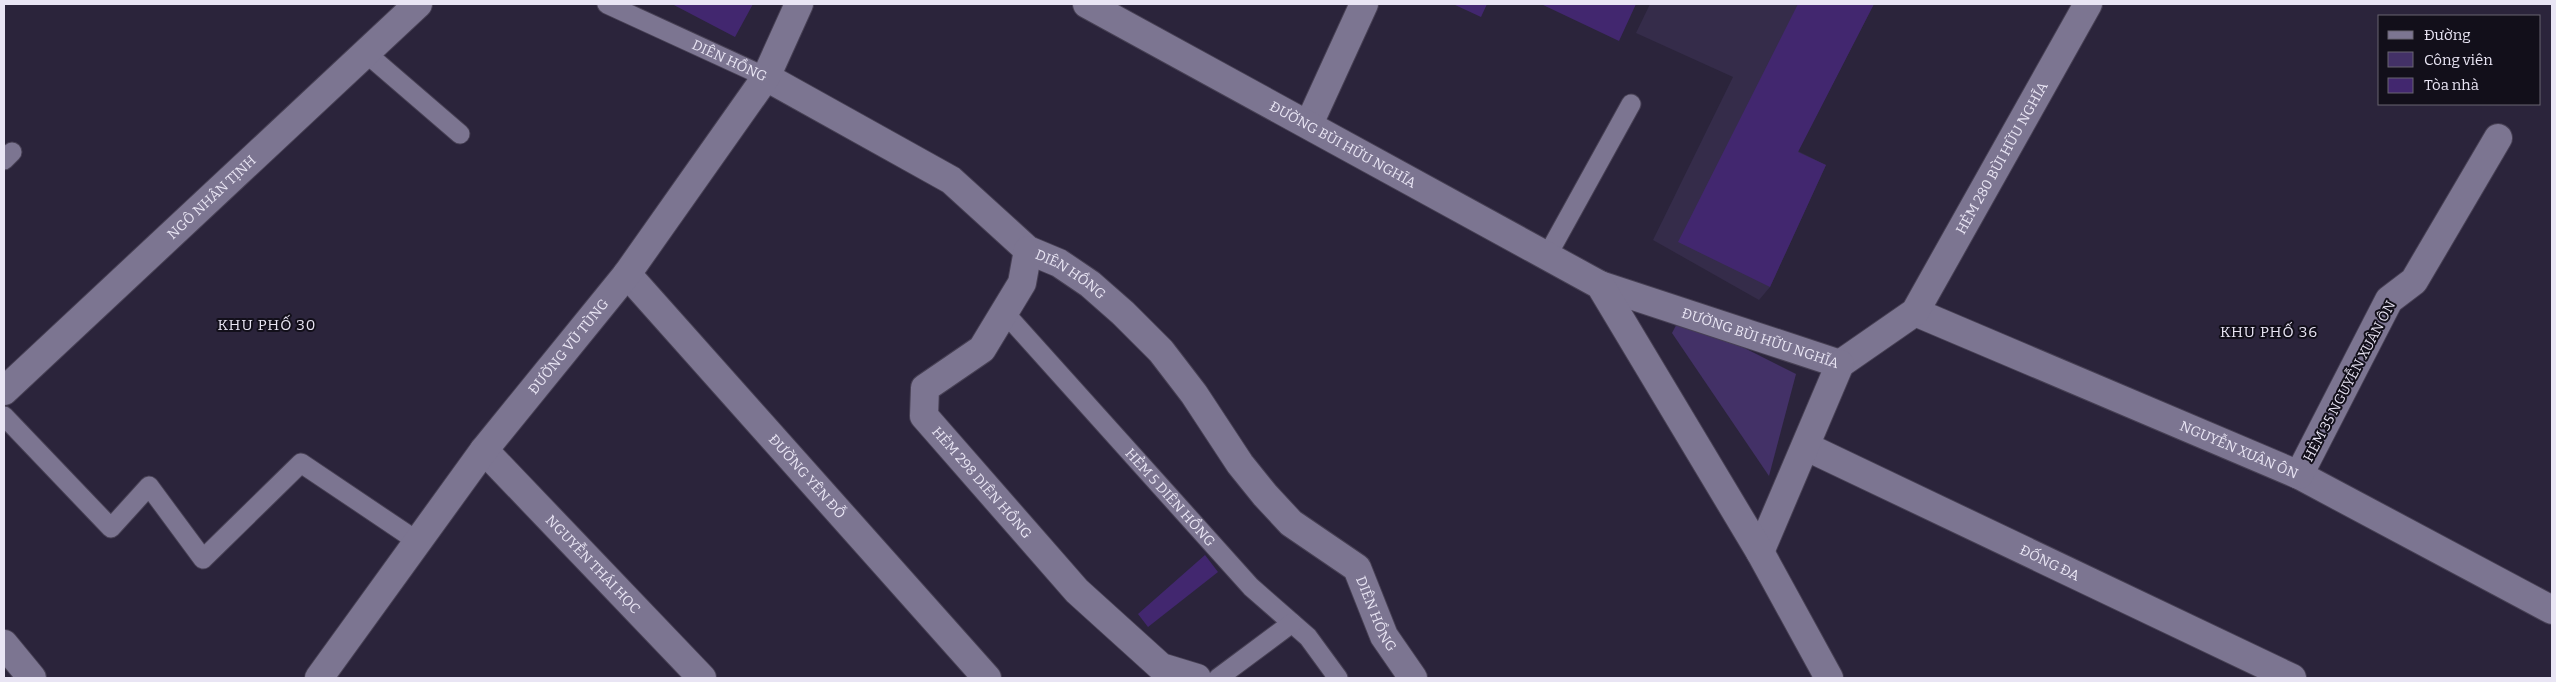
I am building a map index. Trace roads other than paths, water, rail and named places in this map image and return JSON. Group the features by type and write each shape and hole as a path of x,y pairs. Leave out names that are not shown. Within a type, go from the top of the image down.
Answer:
{"street":[{"name":"NGÔ NHÂN TỊNH","path":"4,389 418,4"},
{"name":"ĐƯỜNG VŨ TÙNG","path":"320,678 484,450 627,274 766,77 799,4"},
{"name":"ĐƯỜNG BÙI HỮU NGHĨA","path":"1087,4 1114,10 1309,124 1600,285 1840,364 1760,552"},
{"path":"1309,124 1364,4"},
{"name":"HẺM 280 BÙI HỮU NGHĨA","path":"1915,312 2088,4"},
{"name":"DIÊN HỒNG","path":"766,77 951,180 1028,250 1059,263 1090,284 1123,313 1161,350 1194,394 1240,464 1265,496 1291,523 1358,568 1384,636 1412,678"},
{"name":"HẺM 35 NGUYỄN XUÂN ÔN","path":"2299,475 2390,300 2414,281 2498,138"},
{"name":"HẺM 298 DIÊN HỒNG","path":"1028,250 1022,283 982,349 925,388 924,416 1077,591 1161,667 1197,678"},
{"name":"ĐƯỜNG YÊN ĐỖ","path":"627,274 987,678"},
{"path":"1600,285 1760,552 1829,678"},
{"path":"1840,364 1915,312"},
{"name":"NGUYỄN XUÂN ÔN","path":"1915,312 2299,475 2552,610"},
{"name":"ĐỐNG ĐA","path":"1806,447 2292,678"},
{"name":"NGUYỄN THÁI HỌC","path":"484,450 702,678"},
{"path":"4,644 32,678"}],"lane":[{"name":"DIÊN HỒNG","path":"608,4 766,77"},
{"path":"366,52 460,134"},
{"path":"1547,256 1631,104"},
{"name":"HẺM 5 DIÊN HỒNG","path":"1004,312 1251,587 1308,637 1338,678"},
{"path":"4,416 110,528 149,486 203,559 301,463 417,541"},
{"path":"1218,678 1292,623"}],"district":[{"name":"KHU PHỐ 30","path":"267,325"},
{"name":"KHU PHỐ 36","path":"2269,332"}]}
